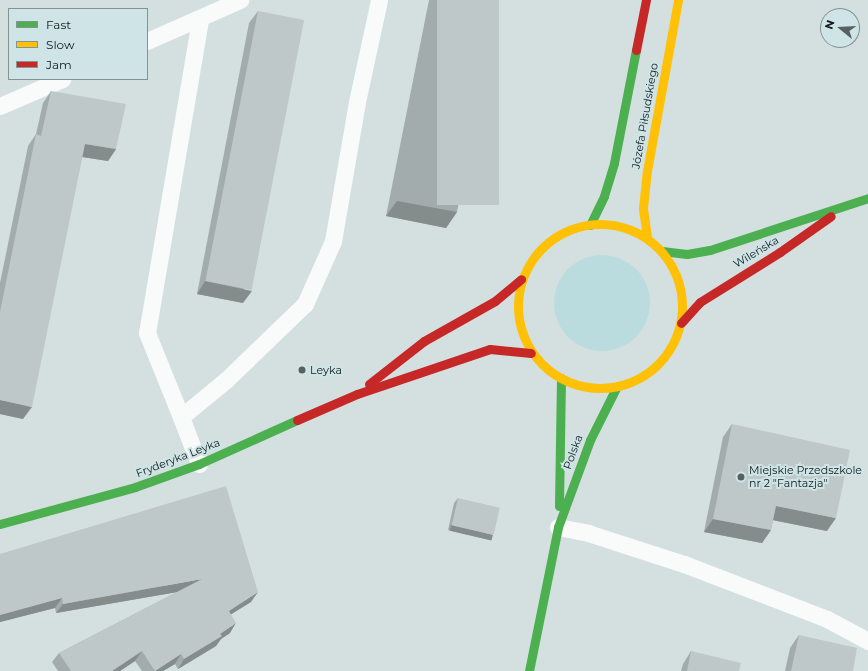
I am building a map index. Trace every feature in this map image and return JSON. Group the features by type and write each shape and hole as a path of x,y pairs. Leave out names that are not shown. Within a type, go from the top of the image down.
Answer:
{"main road":[{"name":"Józefa Piłsudskiego","path":"590,224 604,196 614,163 646,0"},
{"name":"Józefa Piłsudskiego","path":"647,237 643,208 647,171 678,0"},
{"name":"Wileńska","path":"662,251 688,254 710,250 868,198"},
{"name":"Wileńska","path":"681,324 700,302 780,252 847,205"},
{"path":"590,224 610,224 647,237 662,251 676,273 680,285 682,304 681,324 673,345 660,363 638,379 616,388 577,386 544,367 531,353 525,342 518,317 521,279 534,256 552,238 590,224"},
{"name":"Fryderyka Leyka","path":"357,394 424,341 495,301 521,279"},
{"name":"Fryderyka Leyka","path":"0,524 135,487 199,464 357,394 490,349 531,353"},
{"name":"Polska","path":"558,527 561,378"},
{"name":"Polska","path":"530,671 558,527 590,440 616,388"}],"lane":[{"path":"148,41 240,0"},
{"path":"181,417 226,380 305,304 333,241 357,102 379,0"},
{"path":"199,464 147,333 200,18"},
{"path":"0,106 60,80"},
{"path":"558,527 626,544 705,572 827,620 868,641"}],"shaded area":[{"path":"602,255 620,259 629,263 636,269 642,276 646,285 650,303 646,321 642,330 636,337 629,343 620,347 602,351 584,347 575,343 568,337 562,330 558,321 554,303 558,285 562,276 568,269 575,263 584,259"}],"building":[{"path":"437,0 499,0 499,205 437,205"},
{"path":"258,11 304,20 252,290 206,281"},
{"path":"51,91 126,104 116,149 85,144 32,407 0,400 0,312 36,134 41,136"},
{"path":"732,424 850,450 836,518 776,506 771,530 713,519"},
{"path":"226,486 258,592 229,611 236,623 220,634 222,636 184,659 181,654 155,671 142,651 112,671 71,671 59,653 202,579 63,604 62,598 0,615 0,554"},
{"path":"458,498 500,508 494,535 452,525"},
{"path":"799,635 857,648 853,671 791,671"},
{"path":"691,651 741,663 739,671 687,671"}],"traffic: fast":[{"path":"590,225 604,196 614,163 636,50"},
{"path":"662,251 687,254 710,250 868,198"},
{"path":"559,506 561,378"},
{"path":"529,671 558,527 590,440 616,388"},
{"path":"0,524 135,487 199,464 297,420"}],"traffic: slow":[{"path":"647,237 643,208 647,171 678,0"},
{"path":"592,224 608,224 624,227 639,233 652,242 664,254 673,267 679,282 682,306 681,322 673,345 664,358 652,370 639,379 624,385 608,388 592,388 576,385 561,379 548,370 536,358 527,345 521,330 518,314 518,298 521,282 527,267 536,254 548,242 561,233 576,227 592,224"}],"traffic: jam":[{"path":"636,50 646,0"},
{"path":"681,323 700,302 780,252 831,216"},
{"path":"369,384 424,341 495,301 521,279"},
{"path":"297,420 357,394 490,349 531,353"}],"place":[{"name":"Leyka","path":"302,370"},
{"name":"Miejskie Przedszkole nr 2 \"Fantazja\"","path":"741,477"}]}
